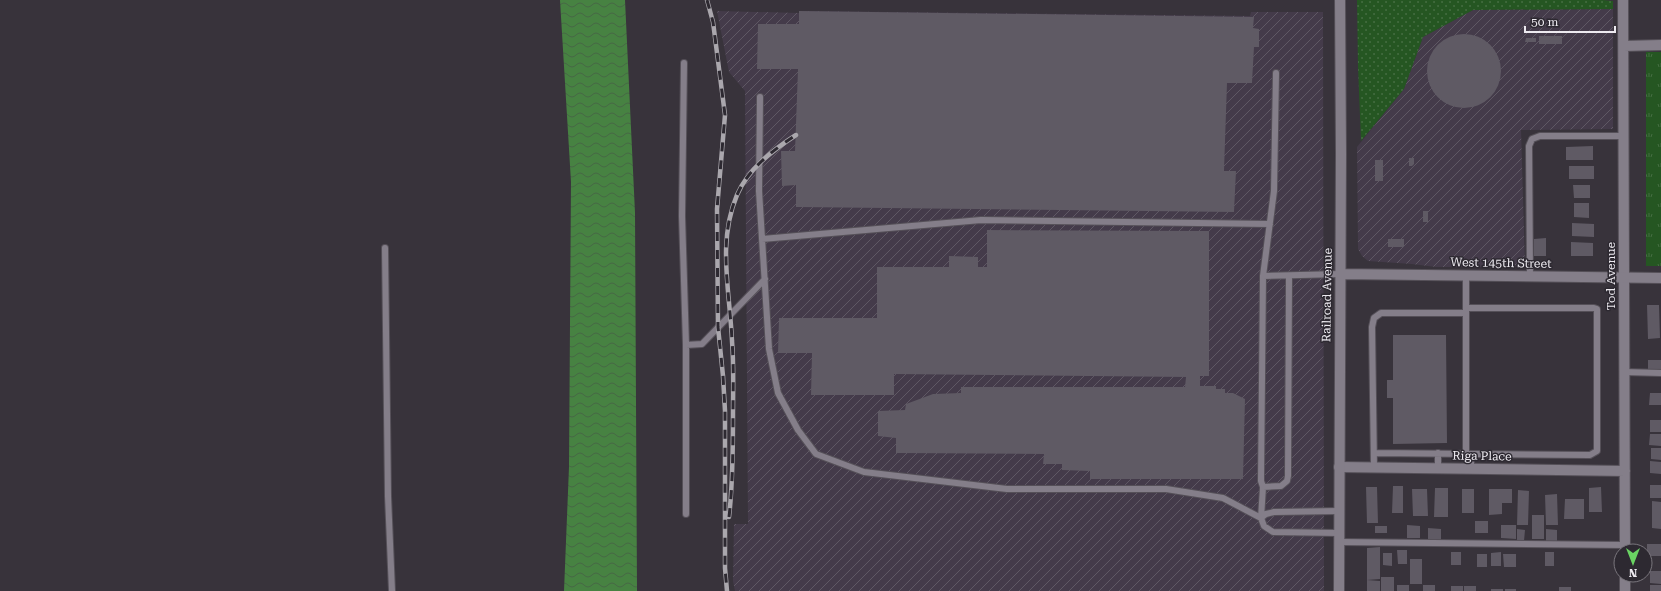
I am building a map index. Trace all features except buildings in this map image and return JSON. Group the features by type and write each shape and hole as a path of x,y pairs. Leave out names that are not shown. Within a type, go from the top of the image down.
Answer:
{"street":[{"name":"Railroad Avenue","path":"1339,591 1338,467 1341,274 1340,0"},
{"name":"Tod Avenue","path":"1623,0 1625,543"},
{"path":"1624,46 1661,45"},
{"name":"West 145th Street","path":"1341,274 1661,278"},
{"name":"Riga Place","path":"1338,467 1624,471"}],"lane":[{"path":"684,63 682,216 686,345 686,514"},
{"path":"1276,73 1274,191 1263,276 1263,487 1261,518 1264,526 1273,532 1339,538 1613,548"},
{"path":"760,97 759,191 769,349 778,393 798,430 816,454 864,472 1007,489 1166,489 1223,498 1261,518"},
{"path":"1530,276 1529,146 1532,139 1540,136 1623,136"},
{"path":"762,239 981,220 1270,224"},
{"path":"385,248 388,496 392,591"},
{"path":"1263,276 1341,274"},
{"path":"1263,487 1281,486 1287,481 1288,476 1289,276"},
{"path":"1466,276 1468,454 1471,469"},
{"path":"686,345 702,344 765,279"},
{"path":"1374,453 1590,455 1597,451 1597,309 1381,313 1374,318 1372,327 1374,468"},
{"path":"1624,372 1661,373"},
{"path":"1438,454 1438,468"},
{"path":"1261,518 1266,514 1274,512 1339,511"}],"shaded area":[{"path":"1613,9 1613,129 1521,130 1525,267 1436,267 1368,261 1362,256 1358,249 1357,147 1404,89 1423,37 1473,10"},
{"path":"717,11 799,13 799,11 1250,16 1251,12 1323,12 1324,591 735,591 733,581 734,524 748,524 745,91 729,72"}],"green space":[{"path":"1357,0 1603,0 1613,1 1613,9 1473,10 1423,37 1404,89 1361,141"},
{"path":"1646,52 1661,52 1661,266 1646,266"}],"water":[{"path":"560,0 625,0 635,213 637,591 564,591 569,467 571,182"}],"railway":[{"path":"707,0 713,22 725,115 717,209 718,327 725,411 725,568 727,591"},
{"path":"729,517 732,466 733,350 727,286 726,249 731,213 737,195 754,169 770,154 796,135"}]}
